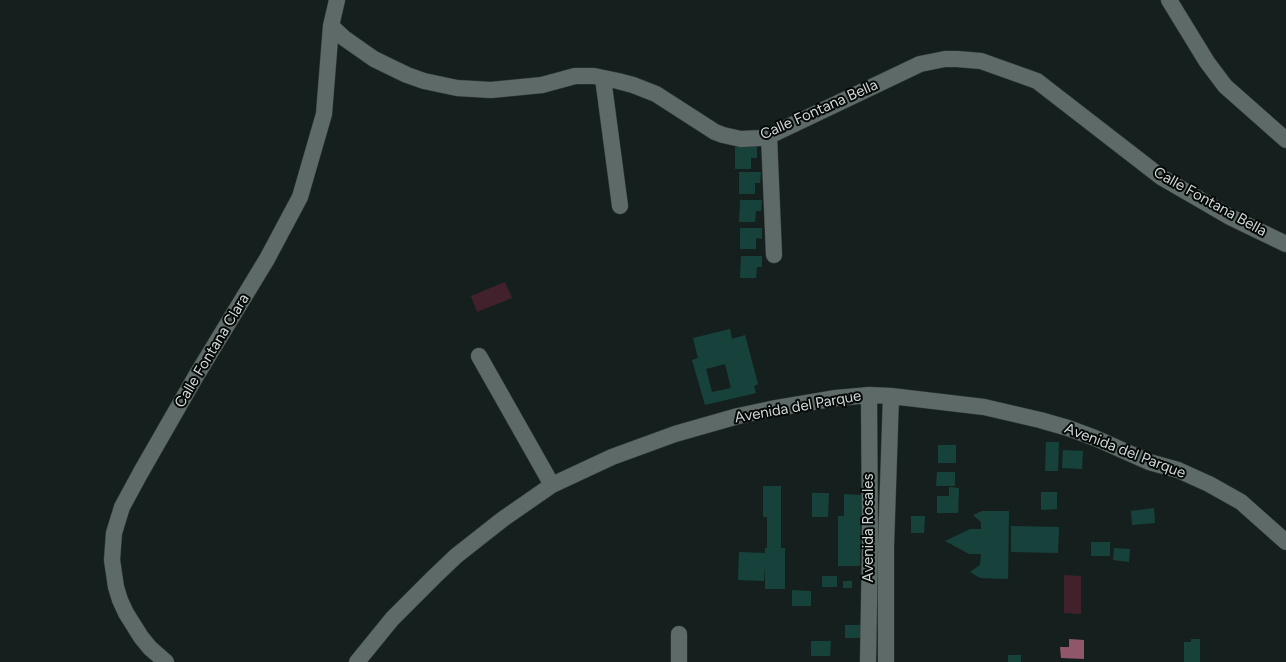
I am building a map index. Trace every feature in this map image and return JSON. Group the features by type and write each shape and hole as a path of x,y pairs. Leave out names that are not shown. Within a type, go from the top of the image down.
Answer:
{"street":[{"path":"331,26 337,0"},
{"path":"1169,0 1207,62 1225,86 1286,140"},
{"name":"Calle Fontana Bella","path":"331,26 344,38 374,59 407,75 440,85 474,90 508,90 542,85 575,76 585,75 603,78 633,84 656,94 715,132 741,139 769,136 920,64 945,59 981,61 1037,81 1161,177 1230,217 1286,244"},
{"name":"Calle Fontana Clara","path":"166,662 150,648 141,637 129,619 120,600 116,587 112,560 113,540 118,520 122,507 144,465 267,259 300,197 324,114 331,26"},
{"path":"603,78 620,206"},
{"path":"769,136 774,255"},
{"path":"479,356 552,485"},
{"name":"Avenida del Parque","path":"357,662 392,620 445,566 497,523 552,485 637,447 706,424 803,403 869,395 891,396 984,407 1047,422 1095,438 1149,462 1178,470 1209,484 1240,502 1286,542"},
{"name":"Avenida Rosales","path":"868,662 870,546 869,395"},
{"name":"Avenida Rosales","path":"886,662 886,546 891,396"},
{"path":"870,546 886,546"},
{"path":"679,634 679,662"}],"shaded area":[{"path":"505,282 512,298 477,312 471,296"},
{"path":"1064,575 1081,576 1081,614 1064,613"},
{"path":"1069,639 1084,640 1084,659 1061,658 1060,647 1069,647"}],"building":[{"path":"735,147 757,147 757,158 751,158 751,169 735,169"},
{"path":"739,172 761,172 760,183 755,183 755,194 739,194"},
{"path":"740,200 762,200 761,211 756,211 755,222 739,222"},
{"path":"740,228 762,228 762,239 756,238 756,249 740,249"},
{"path":"741,256 762,256 762,267 757,267 756,278 740,278"},
{"path":"730,329 732,339 745,335 758,384 754,386 756,393 705,405 692,360 698,358 693,338","holes":["725,364 731,388 712,392 706,369"]},
{"path":"1046,442 1059,442 1058,471 1045,471"},
{"path":"938,445 956,445 956,463 938,463"},
{"path":"1063,450 1083,451 1082,469 1062,468"},
{"path":"937,472 955,472 955,486 936,486"},
{"path":"763,486 781,486 781,548 785,548 785,589 765,589 765,565 764,581 738,580 739,552 765,553 765,548 767,548 767,517 763,517"},
{"path":"949,487 959,488 958,513 937,513 937,496 949,496"},
{"path":"1041,492 1057,492 1057,509 1041,510"},
{"path":"812,493 829,493 828,517 812,517"},
{"path":"844,494 861,495 860,566 838,566 838,516 844,516"},
{"path":"1154,508 1155,523 1132,525 1131,511"},
{"path":"982,511 1009,511 1008,579 980,578 970,572 980,565 981,554 969,554 945,541 970,529 981,529 981,522 973,515"},
{"path":"911,516 925,516 924,533 911,533"},
{"path":"1011,526 1059,527 1058,553 1011,552"},
{"path":"1091,542 1110,542 1110,556 1091,556"},
{"path":"1114,548 1130,549 1129,562 1113,560"},
{"path":"822,576 837,576 837,587 822,587"},
{"path":"843,581 852,581 852,588 843,588"},
{"path":"792,590 811,591 811,606 792,606"},
{"path":"845,625 863,625 863,638 845,638"},
{"path":"1191,639 1200,639 1200,662 1184,662 1184,642 1191,642"},
{"path":"811,641 831,641 830,656 811,656"},
{"path":"1008,655 1021,655 1021,662 1008,662"}]}
